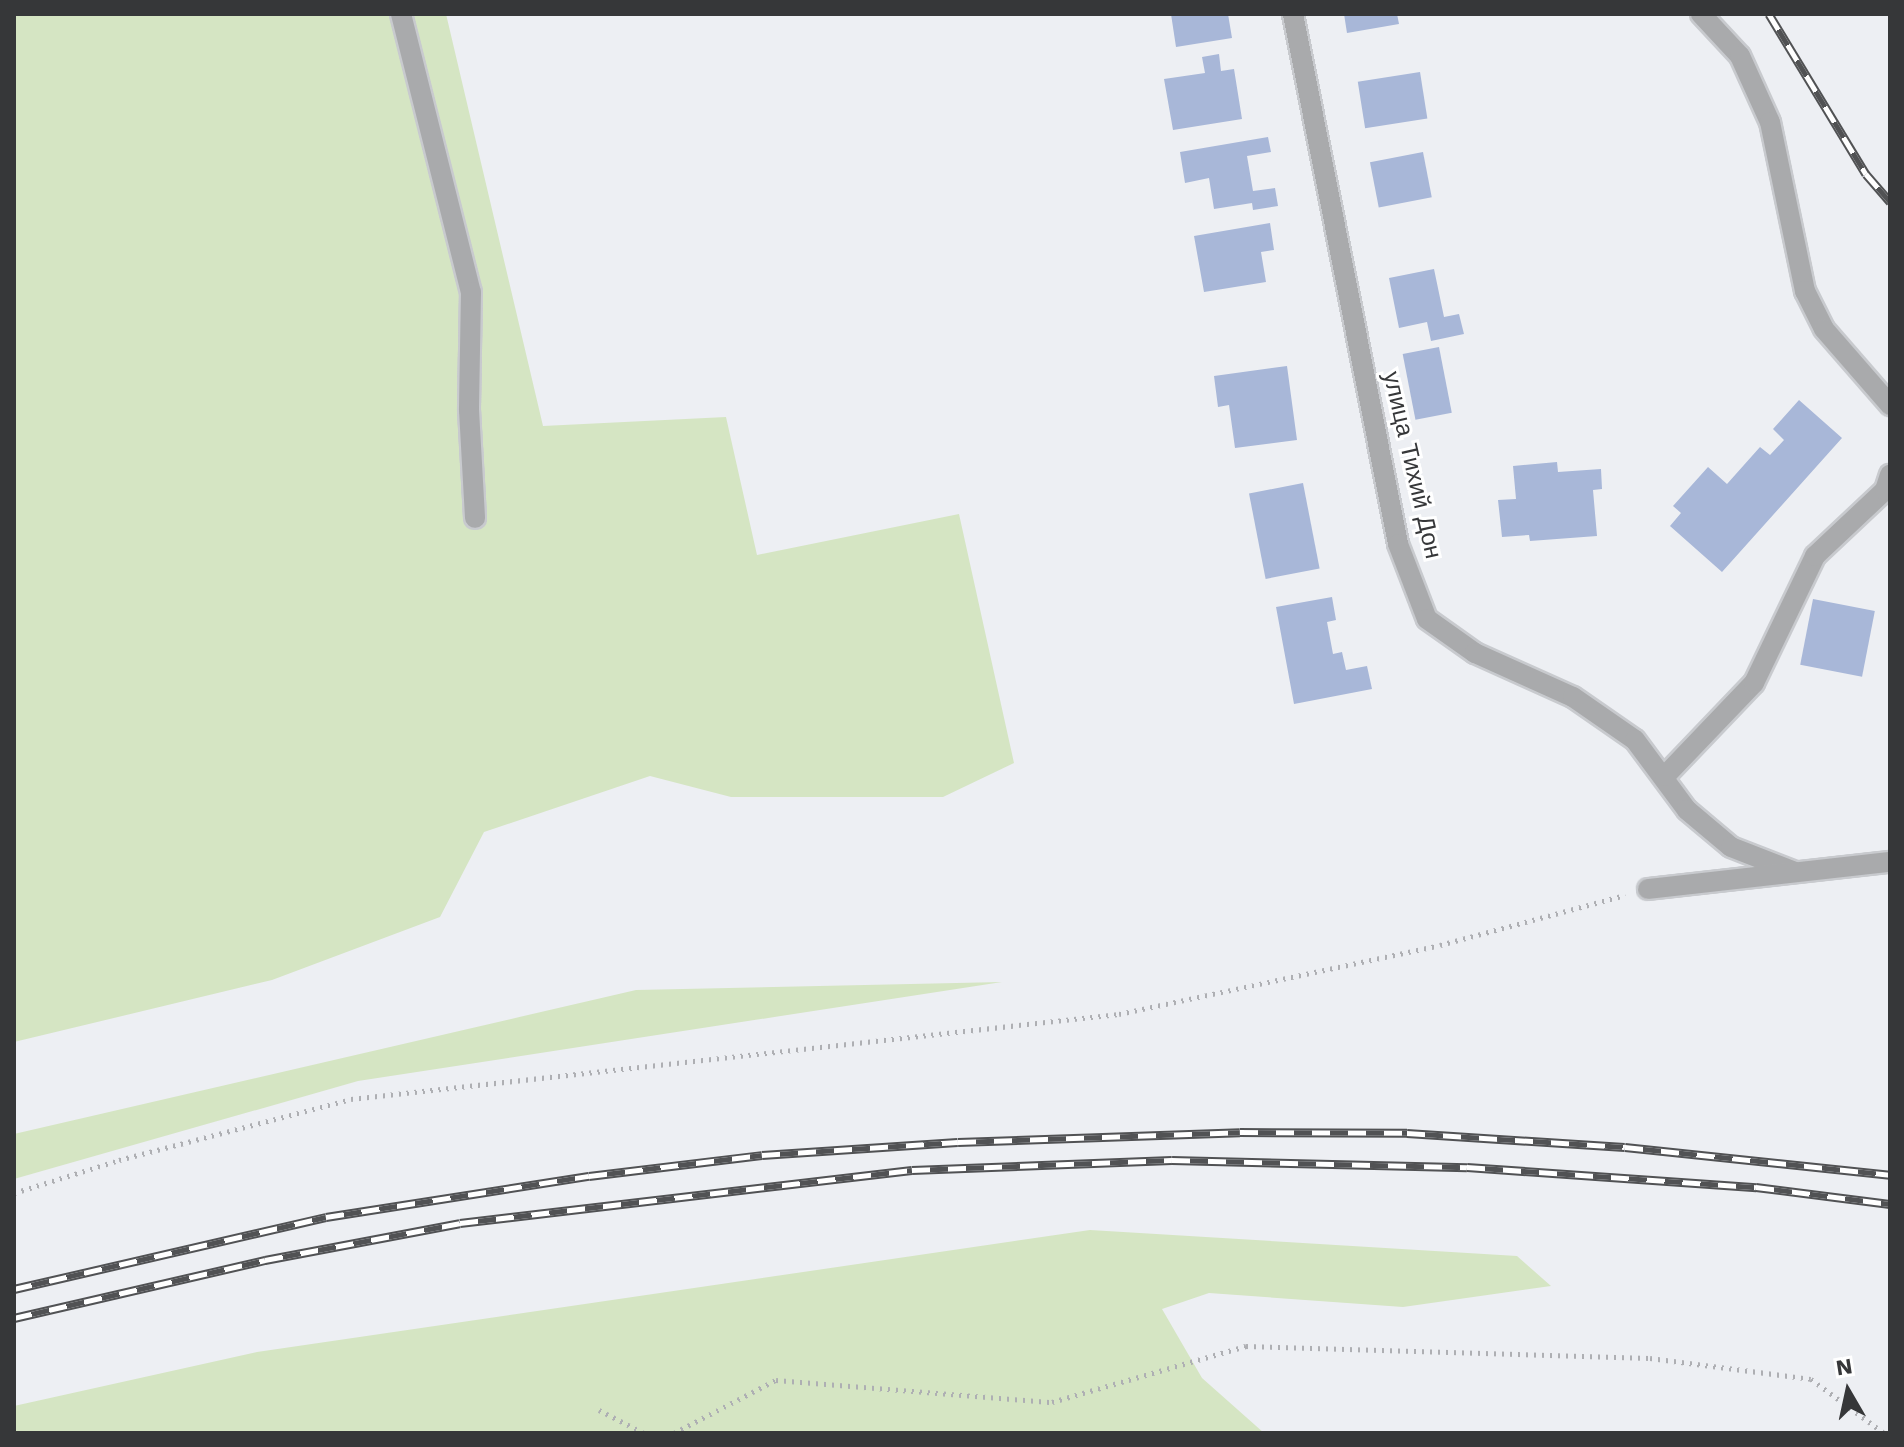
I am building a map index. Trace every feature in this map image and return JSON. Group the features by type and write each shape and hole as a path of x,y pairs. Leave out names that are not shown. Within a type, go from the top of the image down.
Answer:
{"street":[{"path":"401,14 471,292 469,410 475,518"},
{"name":"улица Тихий Дон","path":"1293,14 1398,544 1427,619 1475,653 1573,697 1635,740 1665,776 1687,810 1731,847 1795,872"},
{"path":"1701,14 1740,56 1770,122 1805,291 1824,329 1890,405"},
{"path":"1665,776 1754,683 1815,556 1885,490 1890,475"},
{"path":"1648,889 1890,862"}],"path":[{"path":"14,1193 119,1160 351,1099 1119,1014 1440,945 1648,889"},
{"path":"674,1433 776,1380 1052,1402 1246,1346 1679,1361 1811,1379 1884,1433"},
{"path":"599,1410 644,1433"}],"green space":[{"path":"14,14 446,14 543,426 726,417 757,555 959,514 1014,763 943,797 731,797 650,776 484,832 440,917 272,980 14,1042"},
{"path":"1002,982 358,1081 14,1179 14,1134 636,990"},
{"path":"1090,1230 1517,1256 1551,1286 1403,1307 1209,1293 1162,1309 1202,1378 1264,1433 14,1433 14,1406 257,1352"}],"building":[{"path":"1171,14 1228,14 1232,38 1176,47"},
{"path":"1344,14 1397,14 1399,24 1347,33"},
{"path":"1219,54 1221,71 1234,69 1242,119 1173,130 1164,79 1205,73 1202,57"},
{"path":"1420,72 1427,118 1365,128 1358,82"},
{"path":"1268,137 1271,152 1247,156 1253,191 1275,188 1278,206 1253,210 1252,203 1214,209 1209,178 1185,183 1180,152"},
{"path":"1423,152 1432,197 1379,207 1370,162"},
{"path":"1270,223 1274,250 1261,252 1266,282 1204,292 1194,236"},
{"path":"1434,269 1444,317 1459,314 1464,334 1431,341 1427,322 1399,328 1389,278"},
{"path":"1439,347 1452,413 1415,420 1403,354"},
{"path":"1287,366 1297,440 1235,448 1229,405 1218,407 1214,376"},
{"path":"1799,400 1842,438 1722,572 1670,526 1681,513 1673,506 1708,467 1727,484 1760,447 1770,455 1784,440 1773,429"},
{"path":"1557,462 1558,472 1601,469 1602,489 1593,490 1597,536 1530,541 1529,535 1502,537 1498,500 1516,499 1513,466"},
{"path":"1303,483 1320,568 1266,579 1249,493"},
{"path":"1332,597 1336,620 1327,622 1333,654 1342,652 1346,670 1367,666 1372,689 1294,704 1276,607"},
{"path":"1813,599 1875,611 1862,677 1800,665"}],"railway":[{"path":"1769,14 1866,174 1890,202"},
{"path":"14,1289 326,1217 589,1176 762,1155 958,1142 1240,1132 1407,1133 1625,1147 1890,1175"},
{"path":"14,1318 265,1260 460,1223 912,1170 1172,1160 1467,1167 1756,1187 1890,1204"}]}
